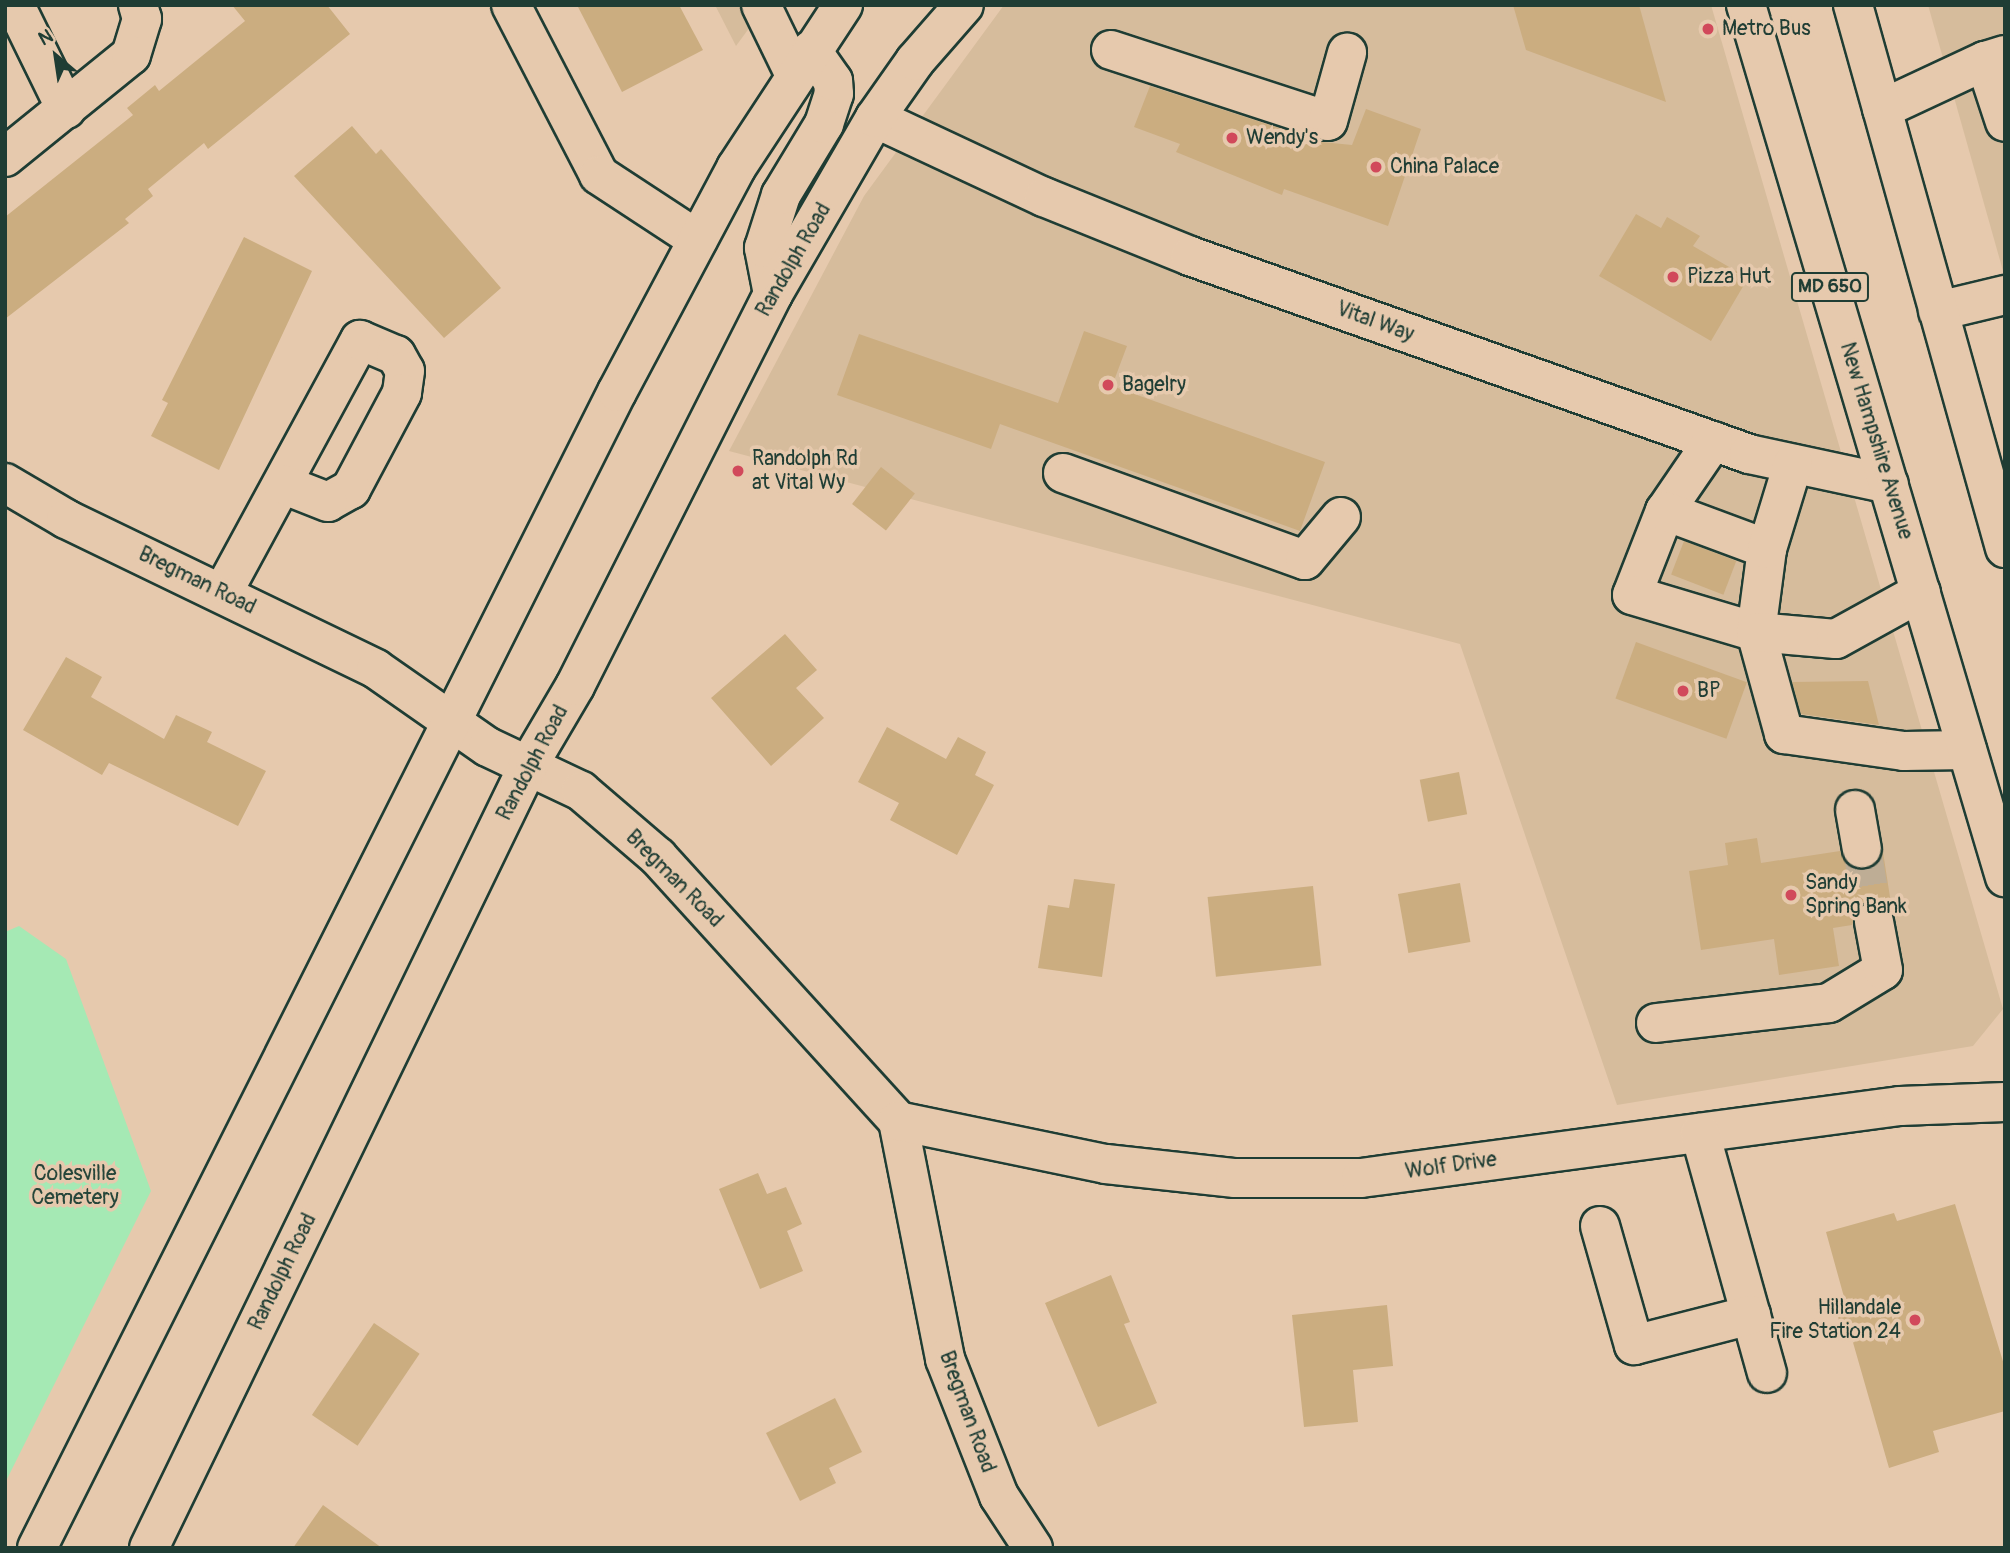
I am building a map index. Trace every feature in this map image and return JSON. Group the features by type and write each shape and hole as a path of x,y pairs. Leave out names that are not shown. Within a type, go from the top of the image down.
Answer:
{"main road":[{"path":"15,5 66,108"},
{"path":"5,157 131,55 142,19 138,5"},
{"path":"511,5 600,175 698,240"},
{"path":"761,5 802,61 833,81 834,94 824,124 781,195 764,248 773,294"},
{"path":"37,1548 452,722 698,240 802,61 843,5"},
{"name":"Randolph Road","path":"149,1548 528,766 575,686 773,294 875,118 964,5"},
{"name":"New Hampshire Avenue","path":"1746,5 2005,877"},
{"path":"1853,5 2005,548"},
{"path":"1111,50 1328,121 1347,53"},
{"path":"1882,109 1995,58 2005,122"},
{"name":"Vital Way","path":"875,118 1044,197 1190,256 1713,441 1793,464 1889,484"},
{"path":"1938,311 2005,295"},
{"path":"1713,441 1665,511 1632,595 1756,632 1836,639 1921,592"},
{"path":"1793,464 1767,549 1756,632 1784,734 1904,751 1967,750"},
{"path":"1063,473 1305,561 1341,517"},
{"name":"Bregman Road","path":"5,483 66,519 223,592 376,669 452,722 528,766 581,791 658,857 898,1121 945,1359 999,1496 1033,1548"},
{"path":"223,592 282,484"},
{"path":"1665,511 1767,549"},
{"path":"1855,810 1862,848"},
{"path":"1656,1023 1829,1003 1883,970 1874,922"},
{"name":"Wolf Drive","path":"898,1121 1106,1164 1235,1178 1361,1178 1900,1106 2005,1102"},
{"path":"1700,1133 1767,1373"},
{"path":"1600,1226 1634,1345 1751,1315"}],"shaded area":[{"path":"715,5 766,5 736,46"},
{"path":"1004,5 1711,5 2003,1009 1973,1046 1617,1105 1460,644 729,451 864,196"},
{"path":"1928,5 2005,5 2005,278"}],"green space":[{"name":"Colesville Cemetery","path":"19,926 66,959 151,1191 5,1483 5,932"}],"building":[{"path":"232,5 327,5 350,34 208,149 204,143 148,189 153,196 125,219 129,223 5,319 5,217 133,115 127,108 155,85 159,91 245,21"},
{"path":"577,5 679,5 703,50 622,92"},
{"path":"1513,5 1639,5 1666,102 1526,50"},
{"path":"1150,86 1322,142 1352,145 1366,109 1421,129 1388,226 1284,189 1282,195 1176,152 1180,144 1134,127"},
{"path":"352,126 376,154 381,149 501,288 444,338 294,176"},
{"name":"Pizza Hut","path":"1636,214 1661,228 1667,217 1700,236 1693,246 1748,278 1711,341 1599,276"},
{"path":"244,237 312,271 219,470 151,436 168,403 162,400"},
{"path":"1084,331 1127,346 1112,386 1325,462 1300,531 1000,424 991,449 837,395 859,334 1058,403"},
{"path":"881,467 915,493 886,531 852,504"},
{"path":"1684,541 1736,561 1723,595 1671,575"},
{"path":"785,634 817,670 796,688 824,718 771,766 711,698"},
{"name":"BP","path":"1636,642 1747,682 1726,739 1615,698"},
{"path":"66,657 102,677 91,697 164,739 176,715 212,732 207,742 266,771 238,826 109,763 102,775 23,730"},
{"path":"1868,681 1879,725 1801,714 1792,682"},
{"path":"887,727 946,759 958,737 986,752 975,775 994,785 957,855 890,820 899,803 858,782"},
{"path":"1459,772 1467,814 1428,822 1420,780"},
{"name":"Sandy Spring Bank","path":"1757,838 1761,863 1840,851 1846,863 1865,870 1883,852 1892,910 1869,901 1859,906 1852,925 1833,928 1839,966 1779,975 1774,939 1701,950 1689,871 1728,865 1725,843"},
{"path":"1074,879 1115,884 1102,977 1038,968 1048,905 1069,908"},
{"path":"1460,883 1470,942 1408,953 1398,894"},
{"path":"1313,886 1321,966 1216,977 1208,897"},
{"path":"758,1173 767,1194 786,1187 802,1224 787,1231 803,1271 760,1289 719,1189"},
{"name":"Hillandale Fire Station 24","path":"1955,1204 2005,1368 2005,1411 1933,1431 1939,1452 1889,1468 1852,1339 1845,1341 1833,1300 1844,1297 1826,1232 1894,1213 1897,1221"},
{"path":"1111,1275 1130,1322 1124,1324 1157,1403 1098,1427 1045,1303"},
{"path":"1387,1305 1393,1366 1353,1370 1358,1422 1304,1427 1292,1315"},
{"path":"374,1323 420,1354 358,1446 312,1415"},
{"path":"835,1398 862,1452 829,1468 836,1483 800,1501 766,1433"},
{"path":"323,1505 382,1548 293,1548"}],"tunnel":[{"path":"1862,848 1874,922"}],"place":[{"name":"Metro Bus","path":"1708,29"},
{"name":"Wendy's","path":"1232,138"},
{"name":"China Palace","path":"1376,167"},
{"name":"Pizza Hut","path":"1673,277"},
{"name":"Bagelry","path":"1108,385"},
{"name":"Randolph Rd at Vital Wy","path":"738,471"},
{"name":"BP","path":"1683,691"},
{"name":"Sandy Spring Bank","path":"1791,895"},
{"name":"Hillandale Fire Station 24","path":"1915,1320"}]}
